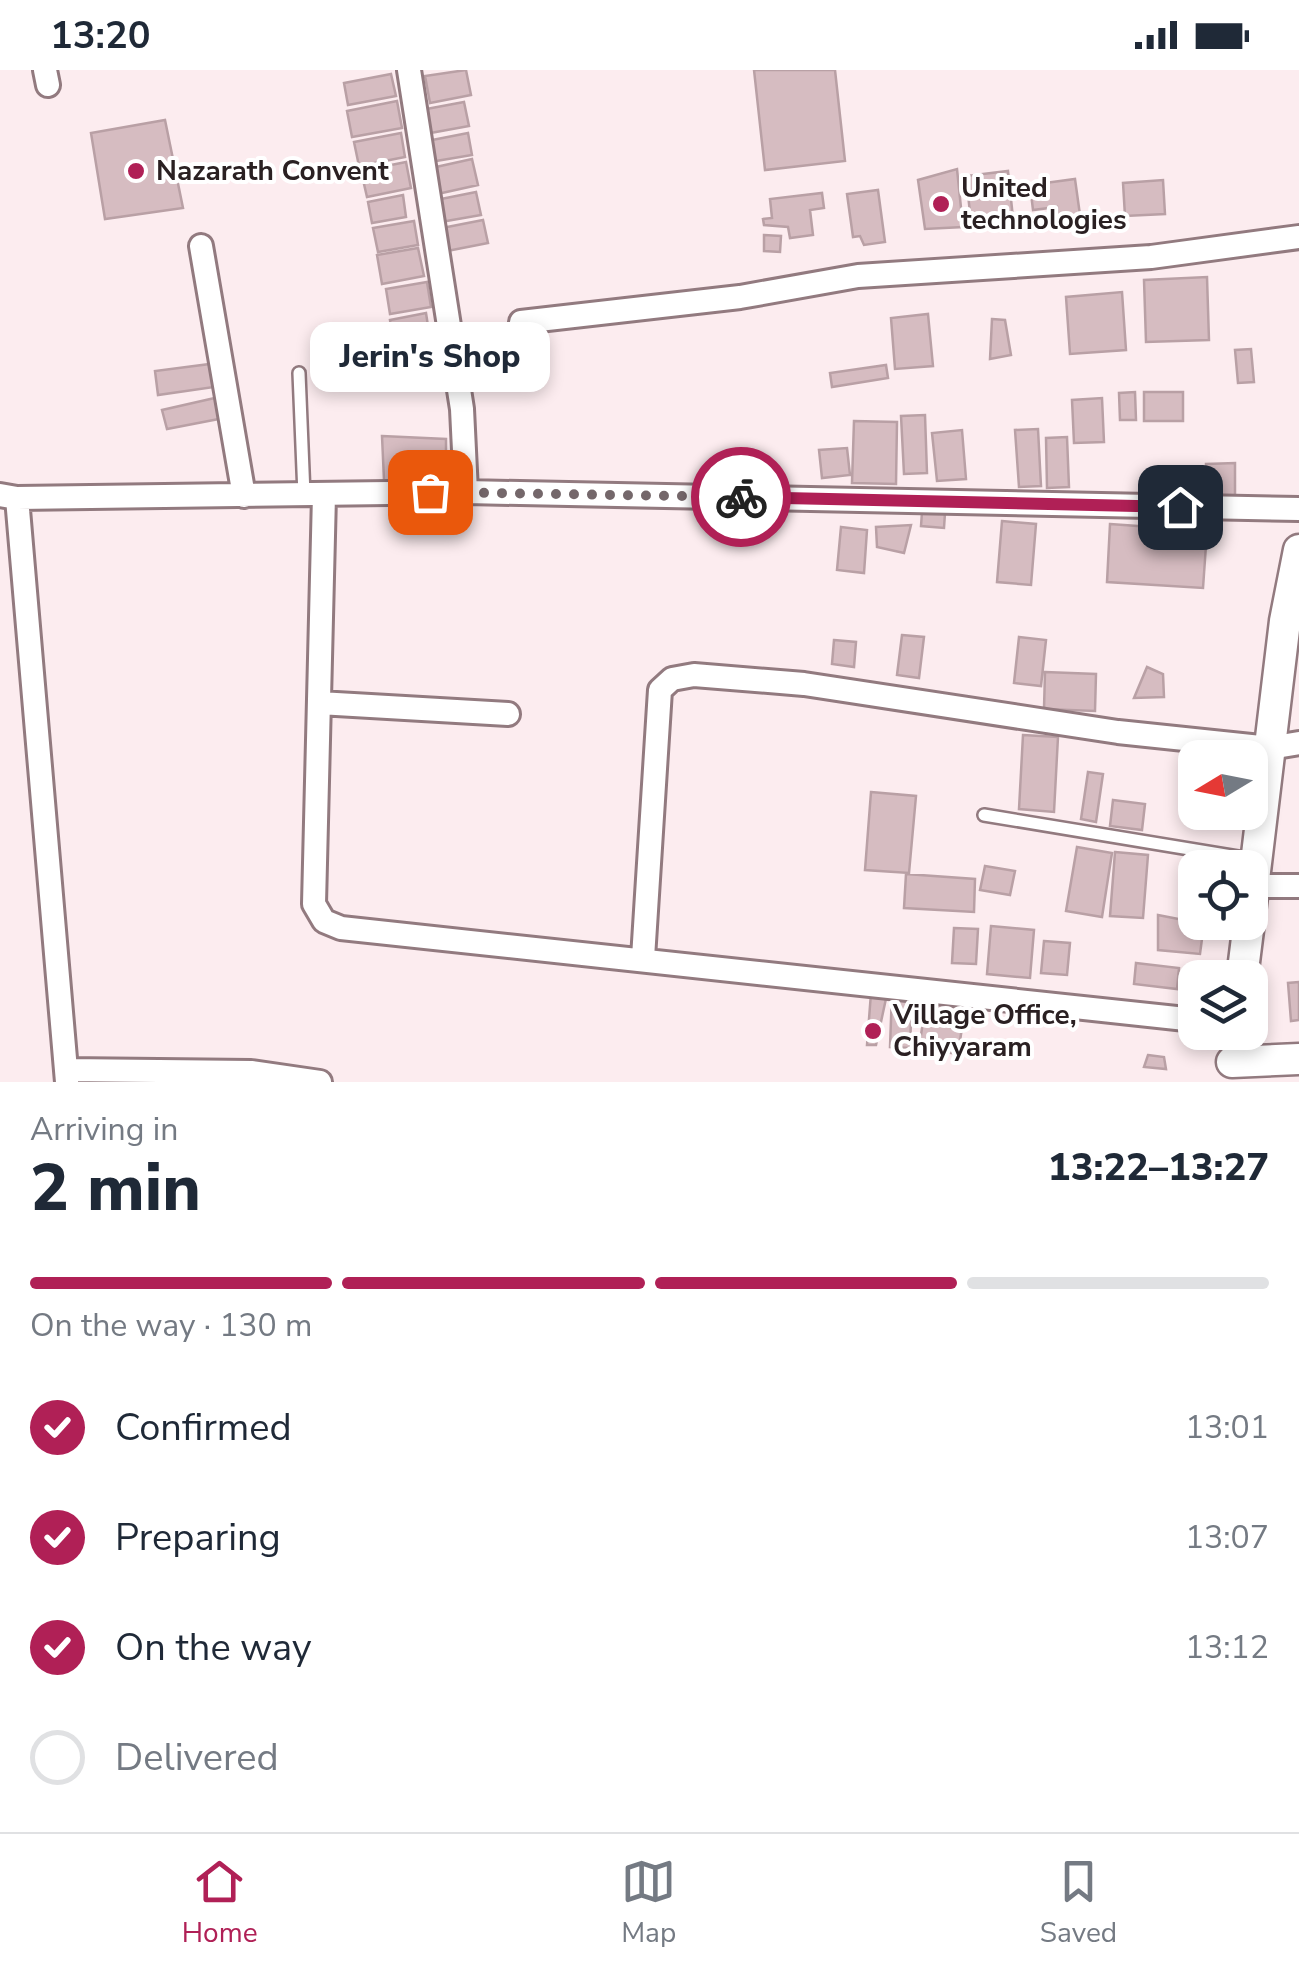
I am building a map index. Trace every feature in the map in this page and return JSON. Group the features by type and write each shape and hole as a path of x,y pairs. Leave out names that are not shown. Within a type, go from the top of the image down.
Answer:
{"main road":[{"path":"1261,850 1284,746 1299,550"},
{"path":"1232,1059 1299,1059"}],"street":[{"path":"409,70 462,409 466,492"},
{"path":"521,322 740,297 858,276 1150,257 1299,237"},
{"path":"201,246 244,496"},
{"path":"320,1082 251,1072 66,1076 8,497 466,492 1299,509"},
{"path":"314,495 319,704 314,904 324,921 341,928 1178,1018"},
{"path":"643,958 660,690 672,680 694,675 804,684 1118,732 1284,746"},
{"path":"319,704 508,714"},
{"path":"1268,886 1299,886"}],"lane":[{"path":"299,373 314,495"},
{"path":"984,815 1178,866"}],"building":[{"path":"466,70 471,95 430,103 425,76"},
{"path":"754,70 835,70 845,161 765,170"},
{"path":"391,74 396,96 348,105 344,83"},
{"path":"397,101 402,128 352,137 347,111"},
{"path":"464,102 469,126 425,134 421,110"},
{"name":"Nazarath Convent","path":"165,120 183,208 105,219 91,133"},
{"path":"401,133 405,157 359,166 354,142"},
{"path":"468,133 472,155 430,162 427,141"},
{"path":"472,159 478,185 433,195 427,169"},
{"path":"406,162 411,188 367,197 361,171"},
{"name":"United technologies","path":"957,169 963,227 925,229 918,180"},
{"path":"1008,171 1013,218 971,222 966,176"},
{"path":"1075,179 1080,215 1059,218 1057,207 1033,210 1030,185"},
{"path":"1163,180 1165,214 1125,216 1123,183"},
{"path":"878,190 885,242 864,245 860,236 853,237 847,194"},
{"path":"476,192 481,215 435,223 431,201"},
{"path":"822,193 824,208 810,210 813,235 790,238 788,227 764,225 763,219 772,218 770,199"},
{"path":"403,195 406,217 372,223 368,202"},
{"path":"483,220 488,243 442,252 437,229"},
{"path":"414,221 418,245 378,252 373,228"},
{"path":"764,235 781,236 780,252 764,251"},
{"path":"418,248 424,276 382,284 377,255"},
{"path":"1207,277 1209,340 1146,342 1144,280"},
{"path":"427,282 431,307 390,314 386,289"},
{"path":"1122,292 1126,350 1070,354 1066,297"},
{"path":"426,313 430,339 394,346 390,320"},
{"path":"928,314 933,366 895,369 891,318"},
{"path":"992,319 1005,320 1011,355 990,359"},
{"path":"1251,349 1254,382 1238,383 1235,350"},
{"path":"210,364 214,387 158,395 155,371"},
{"path":"886,365 888,378 832,387 830,373"},
{"path":"1135,392 1136,420 1120,420 1119,393"},
{"path":"1144,392 1183,392 1183,421 1144,421"},
{"path":"219,397 224,418 167,429 162,410"},
{"path":"1102,398 1104,442 1074,443 1072,400"},
{"path":"925,415 927,473 904,474 901,416"},
{"path":"854,421 897,422 896,484 852,483"},
{"path":"1038,429 1041,486 1019,487 1015,430"},
{"path":"962,430 966,479 937,481 932,433"},
{"path":"382,436 446,439 446,482 384,480"},
{"path":"1067,437 1069,487 1047,488 1046,438"},
{"path":"847,448 850,475 822,478 819,450"},
{"path":"1235,463 1235,498 1206,498 1206,464"},
{"path":"922,512 945,513 944,528 921,526"},
{"path":"1002,521 1036,524 1031,585 997,582"},
{"path":"1110,524 1207,531 1203,588 1107,582"},
{"path":"911,525 904,553 877,547 876,527"},
{"path":"841,527 867,530 864,573 837,570"},
{"path":"902,635 924,637 919,678 897,675"},
{"path":"1019,637 1046,640 1041,686 1014,683"},
{"path":"834,640 856,642 854,667 832,664"},
{"path":"1147,667 1163,674 1164,697 1134,698"},
{"path":"1045,672 1096,674 1095,711 1044,709"},
{"path":"1023,735 1058,737 1054,812 1019,809"},
{"path":"1088,772 1103,774 1096,822 1081,819"},
{"path":"871,792 916,796 909,873 865,870"},
{"path":"1113,800 1145,804 1142,830 1110,826"},
{"path":"1077,847 1112,853 1102,917 1066,911"},
{"path":"1115,852 1148,855 1143,918 1110,916"},
{"path":"985,866 1015,871 1010,895 980,890"},
{"path":"906,874 975,879 974,912 904,908"},
{"path":"1158,915 1178,919 1178,940 1202,940 1200,954 1158,950"},
{"path":"991,926 1034,930 1030,978 987,974"},
{"path":"954,928 978,929 976,964 952,963"},
{"path":"1044,941 1070,943 1067,975 1041,973"},
{"path":"1136,963 1178,968 1177,989 1134,984"},
{"path":"1299,982 1299,1020 1291,1021 1288,983"},
{"path":"892,992 912,993 910,1048 890,1047"},
{"name":"Village Office, Chiyyaram","path":"871,993 887,994 876,1045 867,1045"},
{"path":"926,1002 965,1008 958,1054 919,1048"},
{"path":"1148,1055 1164,1057 1166,1069 1144,1067"}],"way so far":[{"path":"430,492 741,497"}],"place":[{"name":"Nazarath Convent","path":"136,171"},
{"name":"United technologies","path":"941,204"},
{"name":"Jerin's Shop","path":"430,492"},
{"name":"Village Office, Chiyyaram","path":"873,1031"}],"route":[{"path":"741,497 1180,507"}]}
